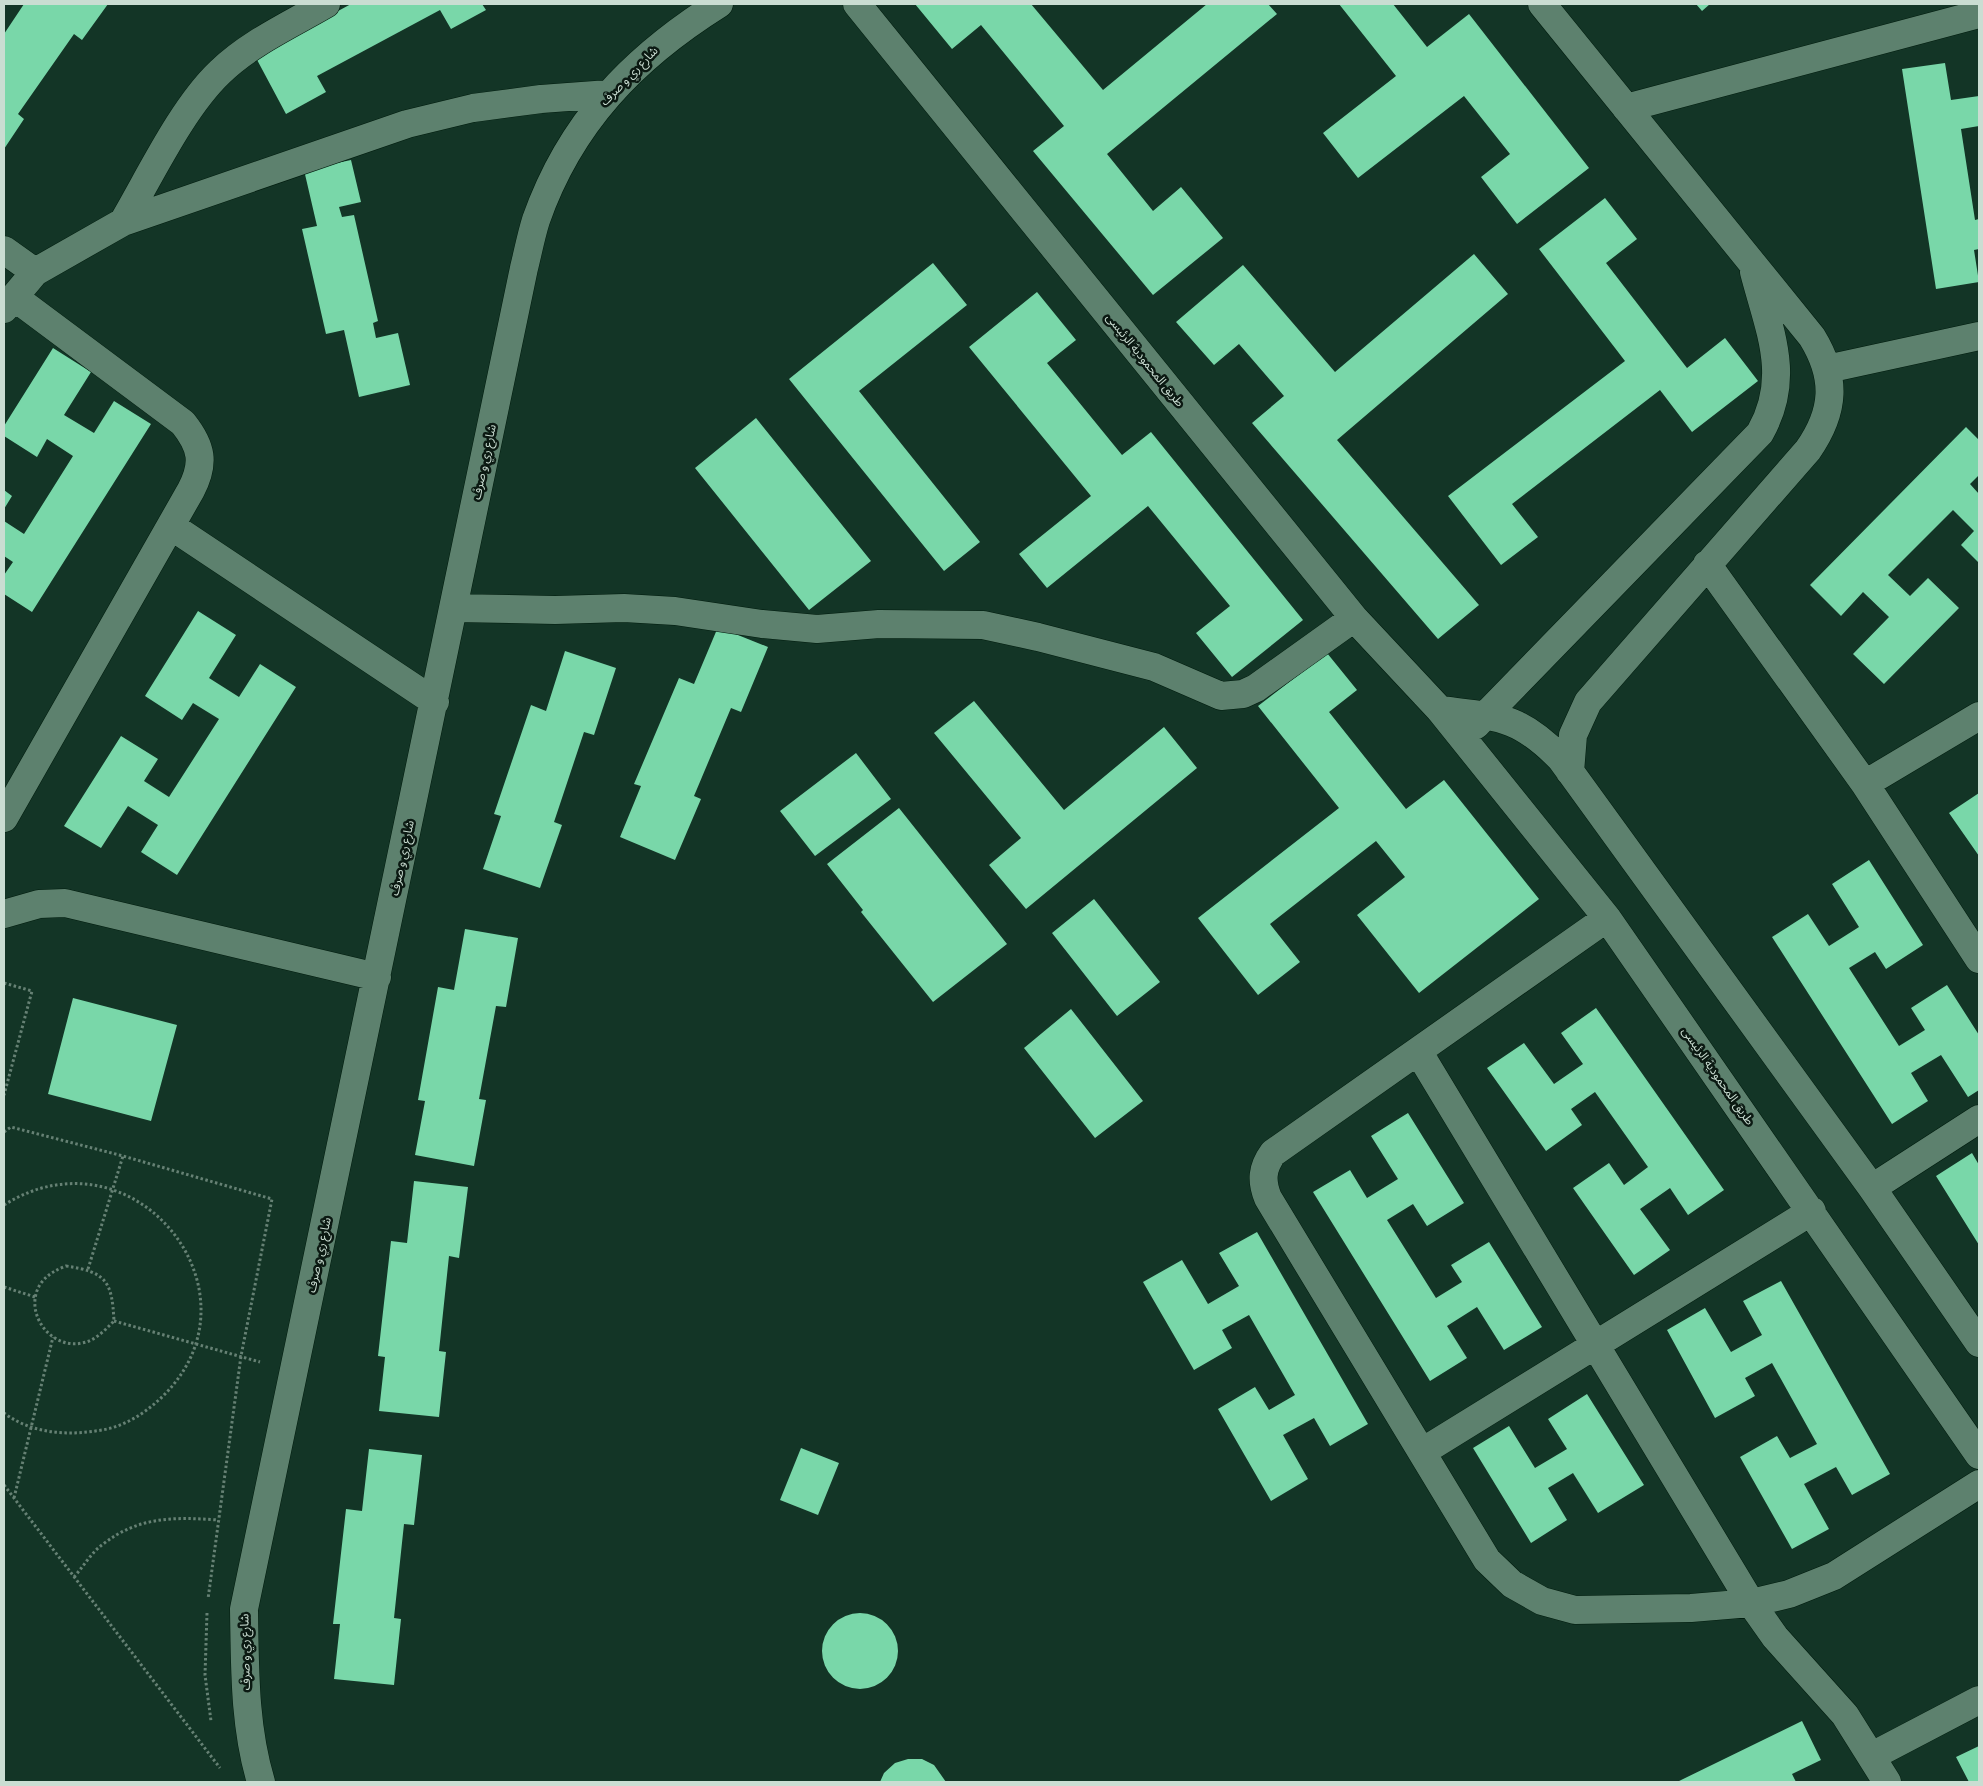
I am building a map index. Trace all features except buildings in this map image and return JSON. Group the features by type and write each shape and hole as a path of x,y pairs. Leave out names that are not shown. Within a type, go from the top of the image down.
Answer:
{"street":[{"path":"122,222 190,108 204,88 238,56 326,4"},
{"name":"شارع ري و صرف","path":"261,1782 256,1766 245,1688 244,1609 435,702 524,268 536,221 555,176 574,142 609,94 655,48 719,4"},
{"name":"طريق المحمودية الرئيسى","path":"857,4 1354,618 1440,710 1608,918 1979,1455"},
{"path":"1542,4 1812,337 1821,352 1827,368 1830,386 1830,403 1818,436 1588,702 1574,735 1570,772"},
{"path":"1626,108 1979,14"},
{"path":"4,818 171,526 199,474 200,456 195,438 183,424 9,303 34,272 122,222 407,124 473,108 609,94"},
{"path":"4,250 34,272"},
{"path":"1462,739 1760,433 1774,402 1777,367 1752,264"},
{"path":"1827,368 1979,336"},
{"path":"171,526 435,702"},
{"path":"1708,564 1865,784 1979,959"},
{"path":"454,608 555,610 624,608 674,611 816,629 879,624 983,626 1038,637 1154,667 1221,696 1243,694 1256,688 1354,618"},
{"path":"1440,710 1502,718 1534,734 1561,759 1872,1188 1979,1343"},
{"path":"1865,784 1979,716"},
{"path":"4,914 39,904 74,905 377,977"},
{"path":"1608,918 1273,1154 1266,1163 1262,1175 1263,1186 1268,1198 1487,1560 1512,1584 1542,1601 1575,1610 1692,1608 1750,1602 1789,1594 1834,1576 1979,1484"},
{"path":"1418,1051 1750,1602 1781,1644 1845,1715 1887,1782"},
{"path":"1872,1188 1979,1119"},
{"path":"1422,1452 1812,1211"},
{"path":"1872,1756 1979,1700"}],"path":[{"path":"4,983 32,991 4,1094"},
{"path":"4,1132 11,1127 124,1156 272,1199 241,1356 208,1601"},
{"path":"88,1269 124,1156"},
{"path":"4,1204 39,1187 64,1183 89,1183 113,1189 135,1199 155,1212 172,1230 185,1250 194,1272 199,1296 200,1320 195,1344 185,1367 171,1388 153,1406 131,1420 107,1429 82,1434 56,1433 31,1427 4,1413"},
{"path":"66,1266 88,1269 107,1282 113,1296 114,1321 97,1336 83,1343 67,1343 53,1338 42,1327 36,1313 35,1298 41,1284 52,1272 66,1266"},
{"path":"4,1287 35,1298"},
{"path":"114,1321 294,1371"},
{"path":"14,1498 53,1338"},
{"path":"4,1485 222,1771 220,1761"},
{"path":"74,1577 100,1546 122,1532 149,1522 177,1517 218,1520"},
{"path":"207,1610 205,1675 211,1722"}]}
